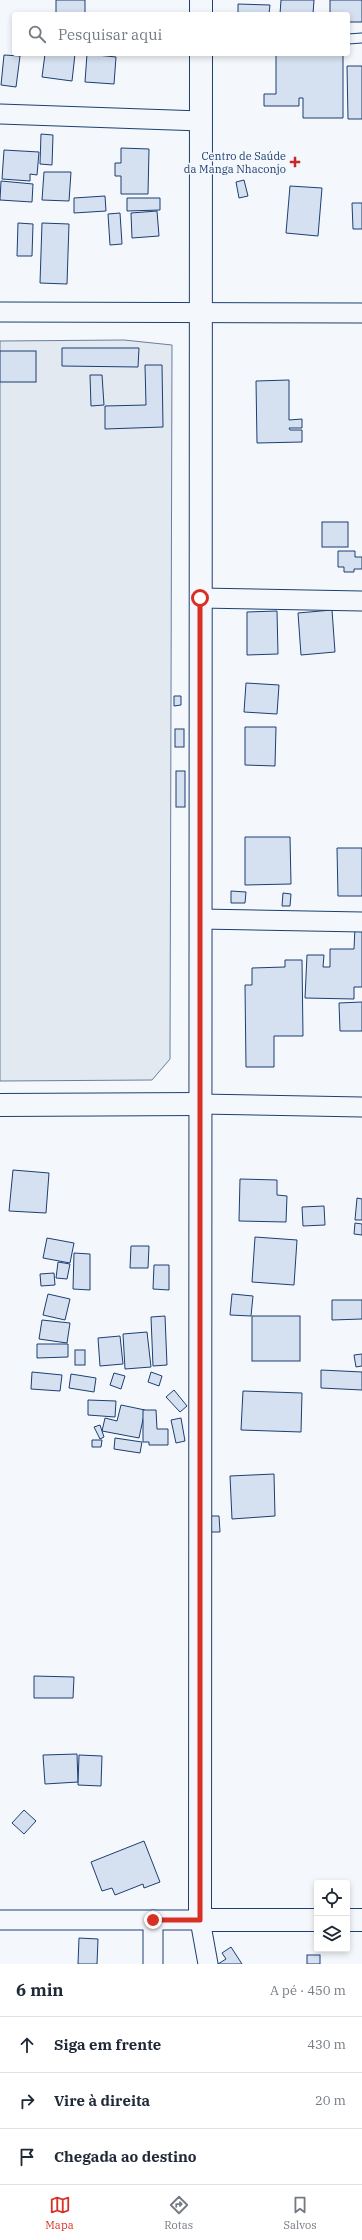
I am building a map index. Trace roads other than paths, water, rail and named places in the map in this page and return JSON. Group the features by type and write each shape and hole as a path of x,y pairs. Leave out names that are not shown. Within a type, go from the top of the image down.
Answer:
{"street":[{"path":"201,0 201,12"},
{"path":"201,56 200,1920 208,1964"},
{"path":"0,114 201,121"},
{"path":"0,312 362,314"},
{"path":"200,598 362,601"},
{"path":"200,920 362,922"},
{"path":"0,1105 200,1104 362,1107"},
{"path":"0,1920 314,1920"},
{"path":"153,1920 153,1964"},
{"path":"350,1920 362,1920"}],"lane":[{"path":"350,39 362,38"}],"place":[{"name":"Centro de Saúde da Manga Nhaconjo","path":"295,162"}]}
